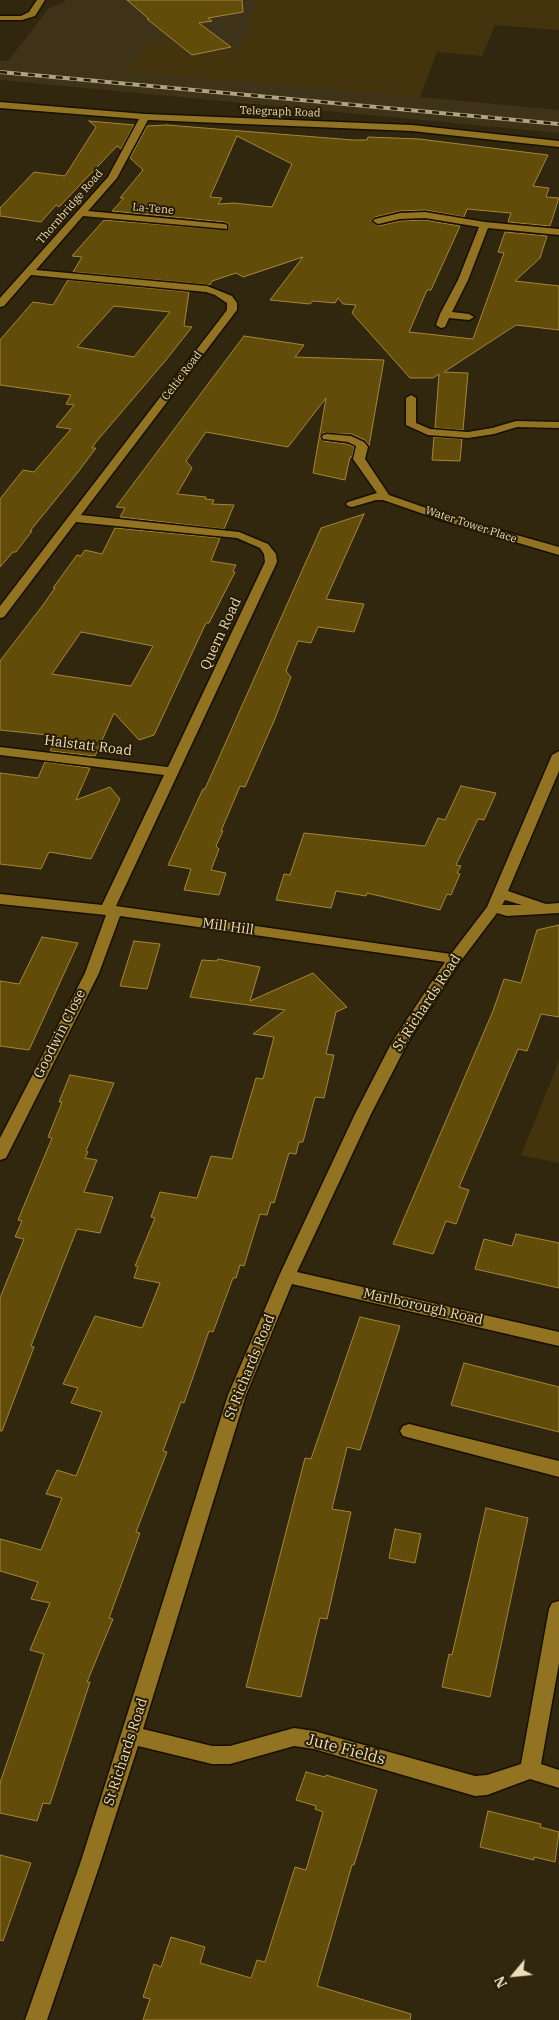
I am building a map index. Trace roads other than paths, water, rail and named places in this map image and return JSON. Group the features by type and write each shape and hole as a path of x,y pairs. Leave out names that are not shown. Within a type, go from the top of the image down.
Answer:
{"street":[{"path":"0,18 22,18 32,14 42,0"},
{"name":"Telegraph Road","path":"0,105 145,117 285,124 394,126 559,144"},
{"name":"Thornbridge Road","path":"0,304 112,178 145,117"},
{"name":"La-Tene","path":"81,214 224,227"},
{"path":"378,221 400,216 424,215 485,225 559,232"},
{"path":"441,325 463,280 485,225"},
{"name":"Celtic Road","path":"0,614 232,310 232,304 224,295 207,289 28,272"},
{"path":"445,314 470,317"},
{"path":"411,398 412,425 428,432 473,435 494,432 516,424 559,425"},
{"path":"327,437 351,440 360,444 362,447 359,459 363,467 376,481 385,497"},
{"name":"Water Tower Place","path":"352,504 375,496 385,497 454,521 559,551"},
{"name":"Quern Road","path":"73,518 238,535 264,546 270,554 271,562 173,772 111,911"},
{"name":"Halstatt Road","path":"0,751 173,772"},
{"name":"St Richards Road","path":"36,2020 91,1861 237,1394 287,1276 363,1114 400,1042 455,959 494,908 559,755"},
{"path":"500,893 530,904 557,908"},
{"name":"Mill Hill","path":"0,899 111,911 455,959"},
{"path":"494,908 507,912 557,908"},
{"name":"Goodwin Close","path":"0,1154 92,973 111,911"},
{"name":"Marlborough Road","path":"287,1276 559,1339"},
{"path":"409,1431 559,1469"},
{"path":"559,1609 530,1770 559,1779"},
{"name":"Jute Fields","path":"131,1735 212,1756 230,1755 294,1737 314,1740 475,1786 487,1785 530,1770"}],"railway":[{"path":"0,72 559,124"}]}
